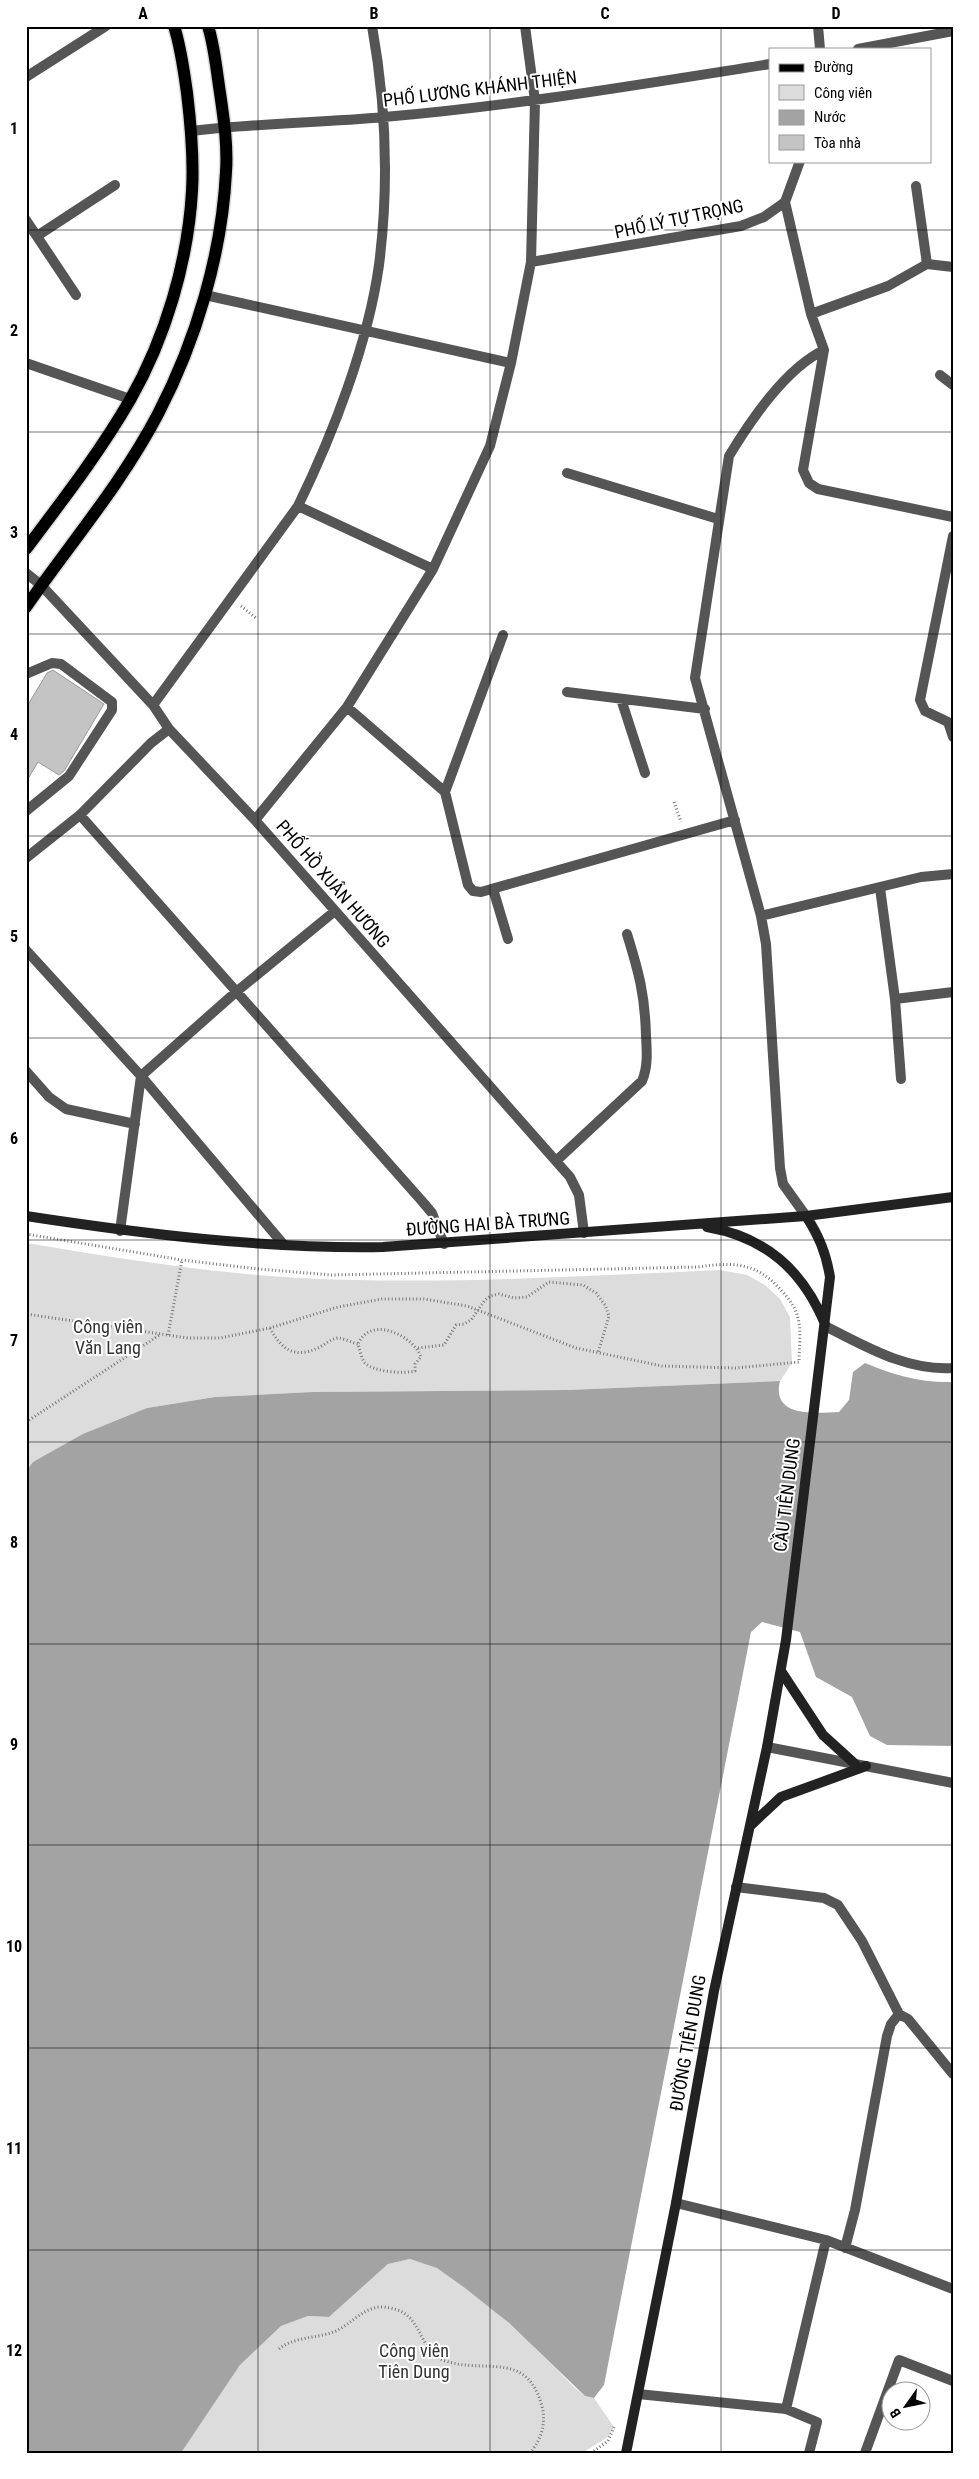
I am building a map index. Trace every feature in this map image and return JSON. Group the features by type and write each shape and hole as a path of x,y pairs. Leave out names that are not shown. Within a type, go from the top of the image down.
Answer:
{"main road":[{"path":"27,545 104,442 130,399 151,356 176,286 189,224 192,192 192,131 186,81 174,26"},
{"path":"26,608 130,460 158,414 175,378 205,295 224,200 226,170 224,127 208,26"}],"street":[{"path":"26,77 106,26"},
{"path":"153,706 298,506 316,470 336,419 365,330 378,265 385,187 384,118 379,67 372,26"},
{"path":"255,820 346,707 433,569 490,446 511,363 531,262 535,101 525,26"},
{"path":"818,26 820,48"},
{"path":"863,48 953,31"},
{"name":"PHỐ LƯƠNG KHÁNH THIỆN","path":"192,131 224,127 384,118 535,101 769,64"},
{"path":"800,162 785,202 812,314 824,350 803,470 809,483 818,489 953,518"},
{"path":"37,236 114,185"},
{"path":"916,186 927,264"},
{"name":"PHỐ LÝ TỰ TRỌNG","path":"531,262 741,226 764,217 785,202"},
{"path":"26,220 76,295"},
{"path":"812,314 888,286 927,264 953,267"},
{"path":"205,295 511,363"},
{"path":"824,350 810,357 778,388 743,432 729,456 695,678 762,916 766,944 782,1184 819,1236 825,1252 830,1277 825,1326"},
{"path":"26,363 130,399"},
{"path":"940,375 953,385"},
{"path":"567,473 718,519"},
{"path":"298,506 433,569"},
{"path":"953,536 920,700 925,711 950,721 953,736"},
{"name":"PHỐ HỒ XUÂN HƯƠNG","path":"26,573 42,585 153,706 169,728 255,820 556,1160 570,1177 579,1195 584,1233"},
{"path":"503,635 445,792 468,885 473,891 482,892 736,820"},
{"path":"26,674 52,663 61,664 112,702 112,710 69,776 26,811"},
{"path":"568,692 705,709"},
{"path":"620,699 645,772"},
{"path":"346,707 445,792"},
{"path":"26,858 80,816 151,743 169,728"},
{"path":"80,816 432,1213 444,1244"},
{"path":"762,916 922,877 953,874"},
{"path":"880,888 895,999 901,1079"},
{"path":"493,889 508,939"},
{"path":"120,1231 141,1076 236,992 335,911"},
{"path":"556,1160 642,1082 646,1073 645,999 641,979 626,934"},
{"path":"26,950 141,1076 284,1245"},
{"path":"895,999 953,992"},
{"path":"26,1071 48,1097 66,1108 135,1124"},
{"name":"ĐƯỜNG HAI BÀ TRƯNG","path":"26,1216 120,1231 284,1245 370,1248 806,1216 953,1197"},
{"path":"681,1226 732,1232 756,1242 779,1259 800,1280 815,1304 825,1326 874,1351 912,1365 953,1368"},
{"name":"CẦU TIÊN DUNG","path":"786,1640 820,1353 825,1326"},
{"name":"ĐƯỜNG TIÊN DUNG","path":"626,2453 676,2203 714,1991 767,1747 786,1640"},
{"path":"781,1671 823,1735 855,1764"},
{"path":"767,1747 953,1783"},
{"path":"750,1826 781,1797 866,1766"},
{"path":"736,1887 824,1898 838,1905 862,1940 899,2014 908,2019 953,2074"},
{"path":"845,2248 855,2210 887,2036 891,2024 899,2014"},
{"path":"676,2203 826,2240 953,2289"},
{"path":"786,2409 826,2240"},
{"path":"865,2453 899,2360 953,2381"},
{"path":"638,2394 786,2409 817,2422 809,2453"}],"path":[{"path":"674,802 685,834"},
{"path":"26,1234 182,1260 332,1275 698,1267 724,1263 746,1266 769,1276 786,1294 798,1314 800,1362 736,1368 662,1366 598,1353 547,1339 477,1310 424,1299 382,1299 338,1307 270,1328 220,1338 168,1336 26,1314"},
{"path":"168,1336 182,1260"},
{"path":"418,1348 444,1345 456,1325 464,1324 471,1320 477,1310 490,1296 499,1294 514,1298 527,1297 549,1282 583,1285 596,1293 605,1304 609,1316 598,1353"},
{"path":"270,1328 277,1342 286,1350 302,1352 318,1348 328,1341 338,1338 358,1344"},
{"path":"386,1329 402,1336 418,1348 421,1357 415,1364 415,1371 408,1373 370,1367 363,1361 358,1344 361,1338 375,1330 386,1329"},
{"path":"26,1422 161,1334"},
{"path":"279,2349 298,2340 323,2336 337,2330 367,2311 381,2307 396,2310 410,2317 436,2357 449,2362 472,2366 501,2365 520,2372 532,2384 543,2410 543,2430 537,2444 530,2453"},
{"path":"591,2453 608,2441 615,2423"}],"green space":[{"name":"Công viên Văn Lang","path":"26,1243 197,1269 300,1278 405,1281 458,1280 720,1270 747,1275 765,1285 780,1299 790,1317 792,1363 780,1381 568,1390 312,1392 215,1397 147,1408 33,1462 26,1471"},
{"name":"Công viên Tiên Dung","path":"410,2259 439,2269 476,2295 575,2388 585,2396 594,2398 614,2427 608,2437 582,2453 181,2453 240,2365 281,2326 308,2316 329,2317 388,2264"}],"water":[{"path":"865,1363 907,1377 953,1382 953,1746 887,1745 870,1736 852,1697 816,1677 800,1632 762,1622 751,1632 604,2385 594,2398 585,2396 509,2323 465,2288 437,2268 410,2259 388,2264 329,2317 308,2316 281,2326 240,2365 181,2453 26,2453 26,1471 33,1462 83,1434 147,1408 215,1397 312,1392 568,1390 780,1381 779,1393 782,1402 788,1407 797,1411 807,1412 839,1412 849,1400 853,1372"}],"building":[{"path":"53,670 104,704 64,771 59,775 38,762 26,782 26,708 47,673"}]}
